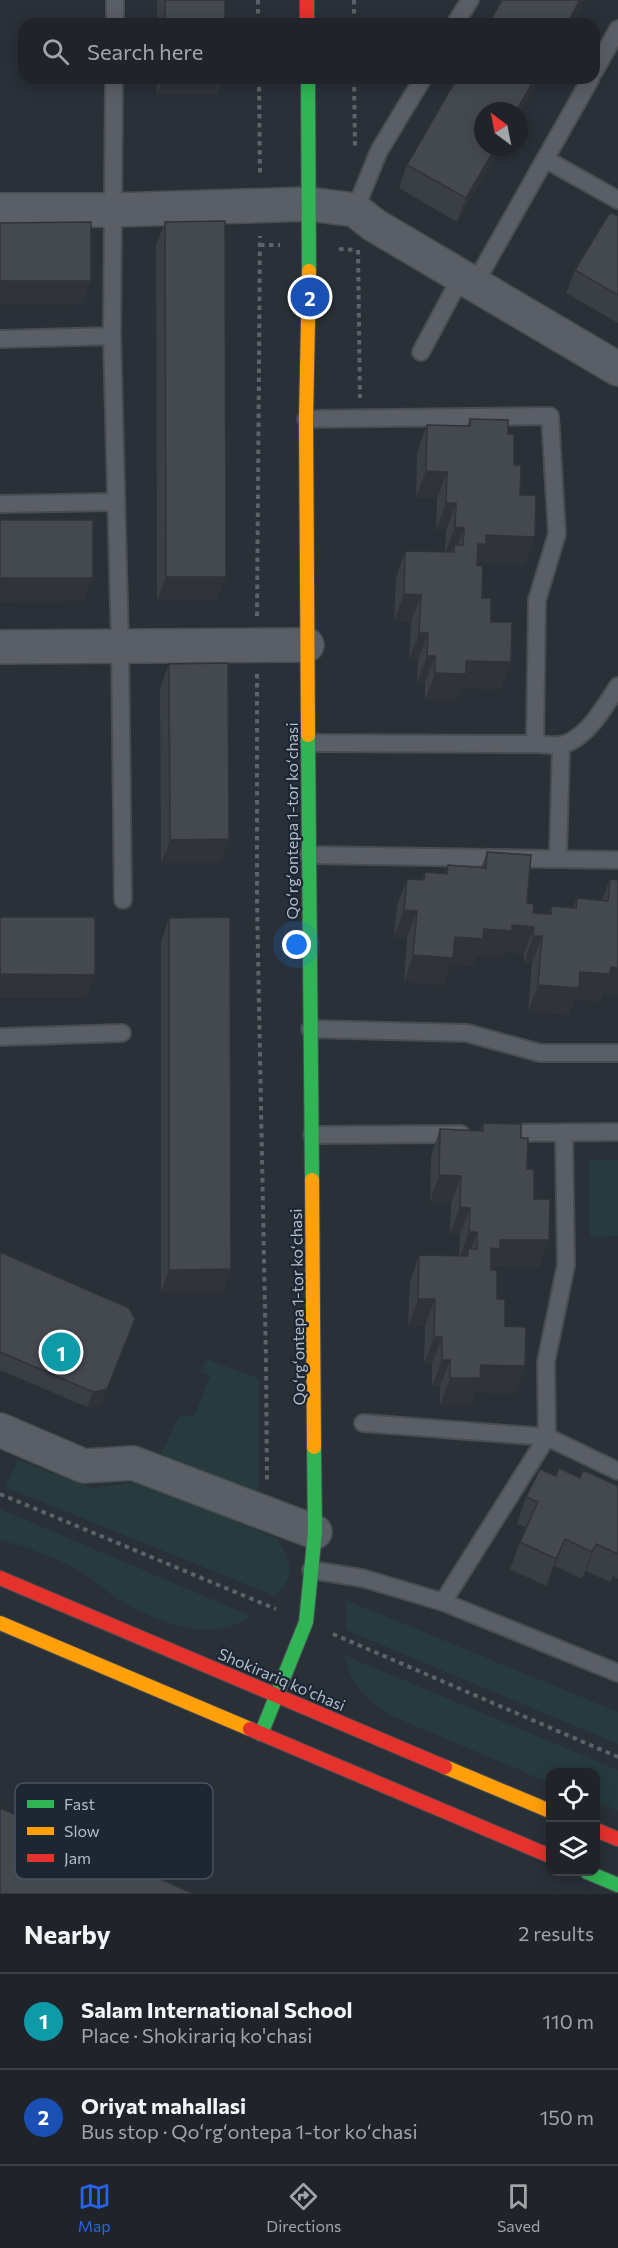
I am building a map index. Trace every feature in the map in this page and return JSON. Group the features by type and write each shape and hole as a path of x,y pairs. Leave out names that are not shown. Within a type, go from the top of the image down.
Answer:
{"street":[{"path":"307,0 307,18"},
{"name":"Qoʻrgʻontepa 1-tor koʻchasi","path":"261,1734 306,1622 315,1532 306,645 306,419 310,297 308,84"},
{"path":"0,210 113,210 309,204 355,210 374,225 618,369"},
{"path":"0,647 306,645"},
{"path":"0,1430 84,1466 133,1463 315,1532"},
{"name":"Shokirariq ko'chasi","path":"0,1578 546,1809"},
{"path":"0,1623 546,1854"},
{"path":"600,1832 618,1839"},
{"path":"597,1876 618,1885"}],"lane":[{"path":"115,0 115,18"},
{"path":"459,18 470,0"},
{"path":"600,61 618,29"},
{"path":"114,84 112,336 120,645 123,900"},
{"path":"355,210 379,151 419,84"},
{"path":"421,352 545,159 588,84"},
{"path":"545,159 618,200"},
{"path":"0,339 112,336"},
{"path":"306,419 550,416 557,534 537,600 535,744"},
{"path":"0,504 116,502"},
{"path":"307,743 561,746 584,733 618,686"},
{"path":"558,857 561,746"},
{"path":"308,855 558,857 618,860"},
{"path":"310,1029 467,1033 540,1053 618,1053"},
{"path":"0,1037 122,1033"},
{"path":"312,1135 618,1132"},
{"path":"443,1602 548,1437 546,1362 566,1265 564,1133"},
{"path":"363,1423 548,1437 618,1471"},
{"path":"311,1570 362,1578 443,1602 618,1673"}],"path":[{"path":"258,0 258,18"},
{"path":"354,0 354,18"},
{"path":"259,84 257,902 267,1514"},
{"path":"355,210 358,250 360,417"},
{"path":"260,245 284,245"},
{"path":"336,249 358,250"}],"green space":[{"path":"589,1160 618,1160 618,1236 590,1237"},
{"path":"207,1359 259,1379 259,1487 254,1494 159,1458 179,1416 194,1416 210,1376 201,1372"},
{"path":"18,1460 92,1488 140,1482 278,1539 289,1562 287,1582 275,1596 5,1487"},
{"path":"0,1509 251,1616 221,1629 205,1630 188,1628 156,1618 119,1600 73,1567 19,1545 0,1540"},
{"path":"346,1600 618,1712 618,1744 346,1630"},
{"path":"344,1655 618,1770 618,1811 600,1804 600,1768 546,1768 546,1781 392,1716 367,1698 355,1683"}],"building":[{"path":"165,0 225,0 225,18 165,18"},
{"path":"502,0 580,0 570,18 492,18"},
{"path":"454,84 532,84 521,102 474,102 474,156 491,156 466,198 407,165"},
{"path":"610,212 618,216 618,295 575,270"},
{"path":"225,221 226,577 166,577 165,222"},
{"path":"91,222 91,281 0,281 0,223"},
{"path":"470,419 508,420 508,434 514,434 514,465 521,465 520,495 536,495 535,537 486,535 486,544 478,544 477,565 483,566 482,598 491,598 491,622 512,622 511,662 466,661 466,674 435,673 435,656 427,656 428,633 419,633 421,595 404,594 405,551 454,552 454,545 463,545 464,528 455,527 456,503 446,503 447,472 426,471 427,425 470,426"},
{"path":"0,520 93,520 93,578 0,578"},
{"path":"228,663 229,839 170,840 169,664"},
{"path":"487,852 531,855 527,903 534,904 533,913 551,914 551,906 576,908 577,898 608,901 610,879 618,880 618,968 611,967 610,974 580,972 579,988 538,985 542,936 533,936 534,927 512,925 512,931 484,929 483,939 455,937 453,958 413,955 417,911 404,910 407,879 424,880 425,872 447,874 448,865 486,868"},
{"path":"0,917 95,917 95,975 0,974"},
{"path":"230,917 231,1269 169,1270 169,918"},
{"path":"483,1123 521,1124 521,1138 528,1138 527,1169 534,1169 534,1199 550,1199 549,1240 500,1240 500,1249 491,1248 491,1270 497,1270 497,1299 505,1299 505,1326 526,1327 525,1366 481,1365 480,1378 450,1378 450,1360 442,1360 442,1337 434,1337 435,1299 418,1299 419,1255 468,1256 468,1249 477,1249 477,1232 469,1232 470,1208 460,1207 461,1176 439,1175 440,1129 483,1131"},
{"path":"0,1252 129,1308 135,1319 107,1389 93,1392 0,1352"},
{"path":"559,1468 580,1478 583,1470 618,1486 618,1554 596,1544 592,1552 565,1539 556,1559 520,1542 538,1502 526,1497 540,1469 556,1476"},
{"path":"0,1808 15,1815 15,1879 160,1879 194,1894 0,1894"}],"traffic: fast":[{"path":"308,84 309,271"},
{"path":"308,735 312,1180"},
{"path":"261,1734 306,1622 315,1532 314,1447"},
{"path":"597,1876 618,1885"}],"traffic: slow":[{"path":"308,735 306,419 309,271"},
{"path":"312,1180 314,1447"},
{"path":"0,1623 250,1729"},
{"path":"445,1767 546,1809"}],"traffic: jam":[{"path":"307,0 307,18"},
{"path":"0,1578 445,1767"},
{"path":"250,1729 546,1854"},
{"path":"600,1832 618,1839"}],"place":[{"name":"Oriyat mahallasi","path":"310,297"},
{"name":"Salam International School","path":"61,1352"}]}
